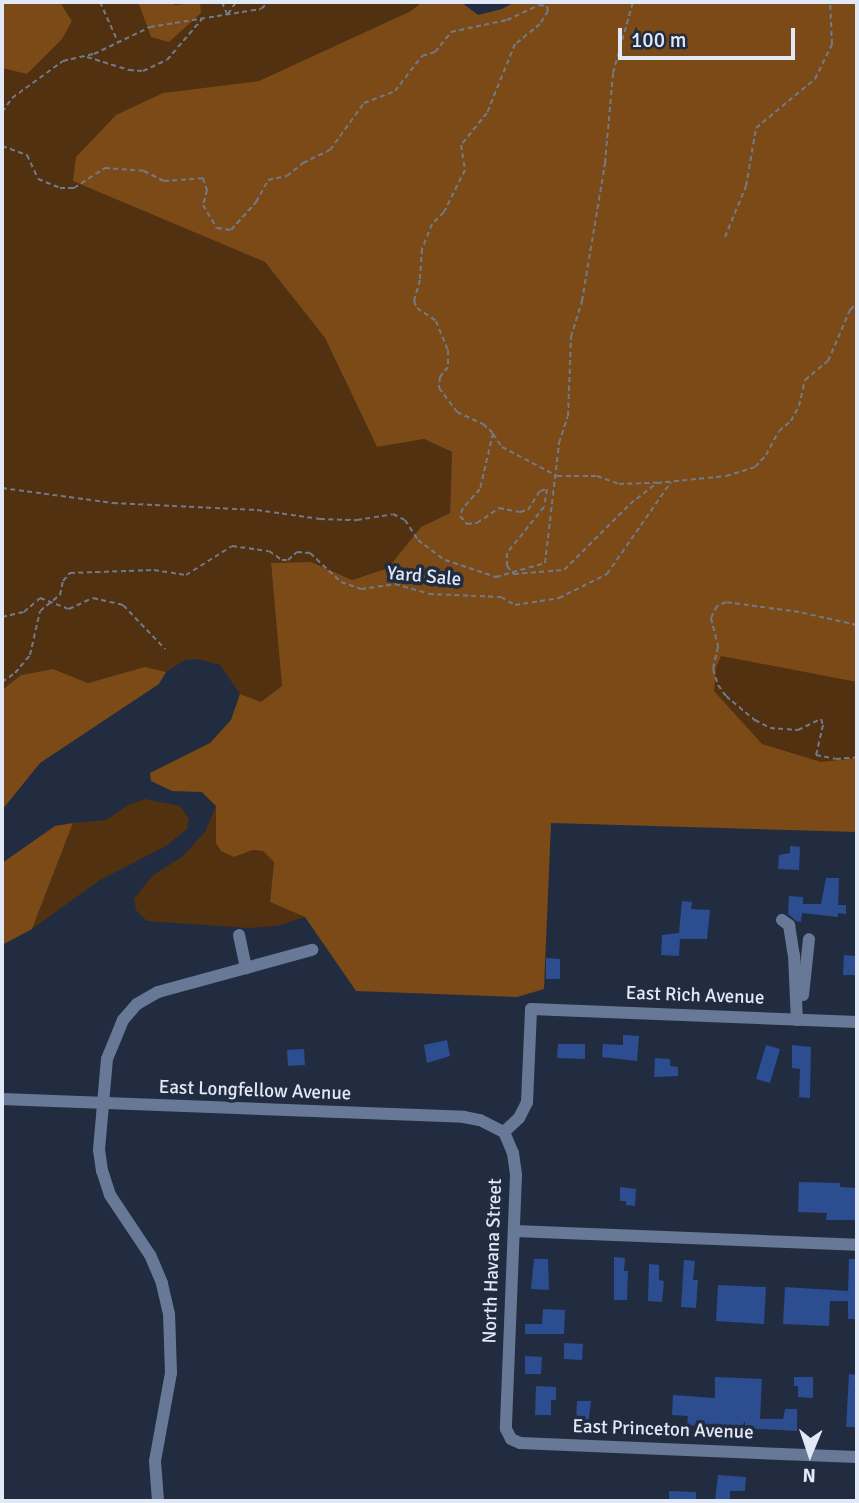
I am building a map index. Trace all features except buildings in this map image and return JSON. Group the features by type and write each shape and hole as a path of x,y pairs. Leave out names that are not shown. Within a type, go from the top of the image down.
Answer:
{"street":[{"path":"782,920 789,925 794,954 799,1020"},
{"path":"239,935 246,968"},
{"path":"799,1020 808,939"},
{"path":"158,1501 155,1461 171,1373 169,1314 162,1283 150,1255 110,1195 102,1171 99,1150 107,1059 122,1020 137,1004 158,992 312,950"},
{"name":"East Rich Avenue","path":"504,1132 519,1118 527,1102 531,1009 857,1022"},
{"name":"East Longfellow Avenue","path":"2,1099 464,1118 480,1120 504,1132"},
{"name":"North Havana Street","path":"504,1132 513,1153 516,1175 506,1429 511,1439"},
{"path":"515,1231 857,1245"},
{"name":"East Princeton Avenue","path":"511,1439 520,1443 857,1457"}],"path":[{"path":"100,2 118,43"},
{"path":"222,2 228,15"},
{"path":"228,15 236,2"},
{"path":"2,112 12,98 63,61 85,56 150,27 261,9 268,2"},
{"path":"514,574 545,563 559,443 568,416 571,337 582,301 605,163 611,83 633,2"},
{"path":"725,237 746,186 756,128 815,79 832,44 830,2"},
{"path":"2,146 27,155 38,178 60,188 74,188 105,168 144,171 171,181 203,178 207,190 203,205 218,228 230,230 245,216 268,180 287,176 303,163 330,150 364,103 395,91 422,56 436,52 451,32 507,20 539,5 547,6 548,11 540,24 514,44 487,113 461,145 465,170 444,212 432,224 422,249 420,280 414,298 417,308 436,321 448,350 448,367 440,377 439,388 457,412 483,424 502,447 557,475 597,476 619,484 726,476 755,467 779,431 791,421 799,406 805,380 828,361 850,310 857,303"},
{"path":"85,56 129,70 144,71 167,60 203,19"},
{"path":"493,433 480,489 463,508 460,516 467,524 477,523 499,508 520,512 528,509 540,491 547,489 548,495 544,507 507,553 507,566 514,574"},
{"name":"Yard Sale","path":"2,682 15,673 30,655 40,611 60,595 63,581 69,573 154,570 186,575 232,546 269,551 282,561 288,561 297,552 310,553 341,582 361,589 395,584 429,594 501,597 515,605 559,598 607,574 672,481"},
{"path":"2,488 113,503 257,510 320,519 357,520 393,514 405,520 418,540 446,560 496,577 564,570 630,504 657,483"},
{"path":"2,617 24,612 40,598 69,609 93,598 123,605 165,649"},
{"path":"857,625 799,612 726,602 717,606 711,618 718,647 713,669 718,685 726,696 770,729 798,730 821,719 823,725 816,755 836,759 857,757"}],"shaded area":[{"path":"2,2 60,2 72,21 62,39 27,74 2,68"},
{"path":"60,2 138,2 151,37 200,2 422,2 411,11 259,82 163,93 73,180 265,262 325,338 377,447 424,439 452,452 450,513 421,527 388,568 352,580 311,562 271,564 283,686 261,702 240,694 220,665 198,659 185,660 166,672 145,668 88,683 53,669 21,675 2,690 2,68 72,21"},
{"path":"138,2 171,2 175,5 200,2 201,13 169,42 151,37"},
{"path":"171,2 200,2 175,5"},
{"path":"422,2 461,2 478,15 502,9 515,2 857,2 857,682 721,656 716,668 714,691 762,744 821,762 857,758 857,832 551,823 544,989 517,997 356,991 305,917 270,902 274,862 263,851 253,850 234,857 221,851 216,843 216,806 202,792 172,791 151,781 150,773 210,743 231,720 240,694 261,702 282,686 271,563 311,562 352,580 388,568 421,527 450,513 452,452 424,439 377,447 325,338 265,262 73,181 76,157 116,115 163,93 259,81 411,11"},
{"path":"857,560 857,832 761,744 714,692 710,593"},
{"path":"145,667 166,672 159,684 40,763 2,810 2,690 21,675 53,669 88,683"},
{"path":"145,799 180,806 189,819 187,829 166,846 100,880 32,929 73,823 106,820 128,805"},
{"path":"216,806 216,843 234,857 253,850 263,850 274,862 270,902 305,917 277,926 248,928 147,921 136,910 134,899 152,876 183,856 205,832"},
{"path":"73,823 32,929 2,945 2,863 55,826"}]}
